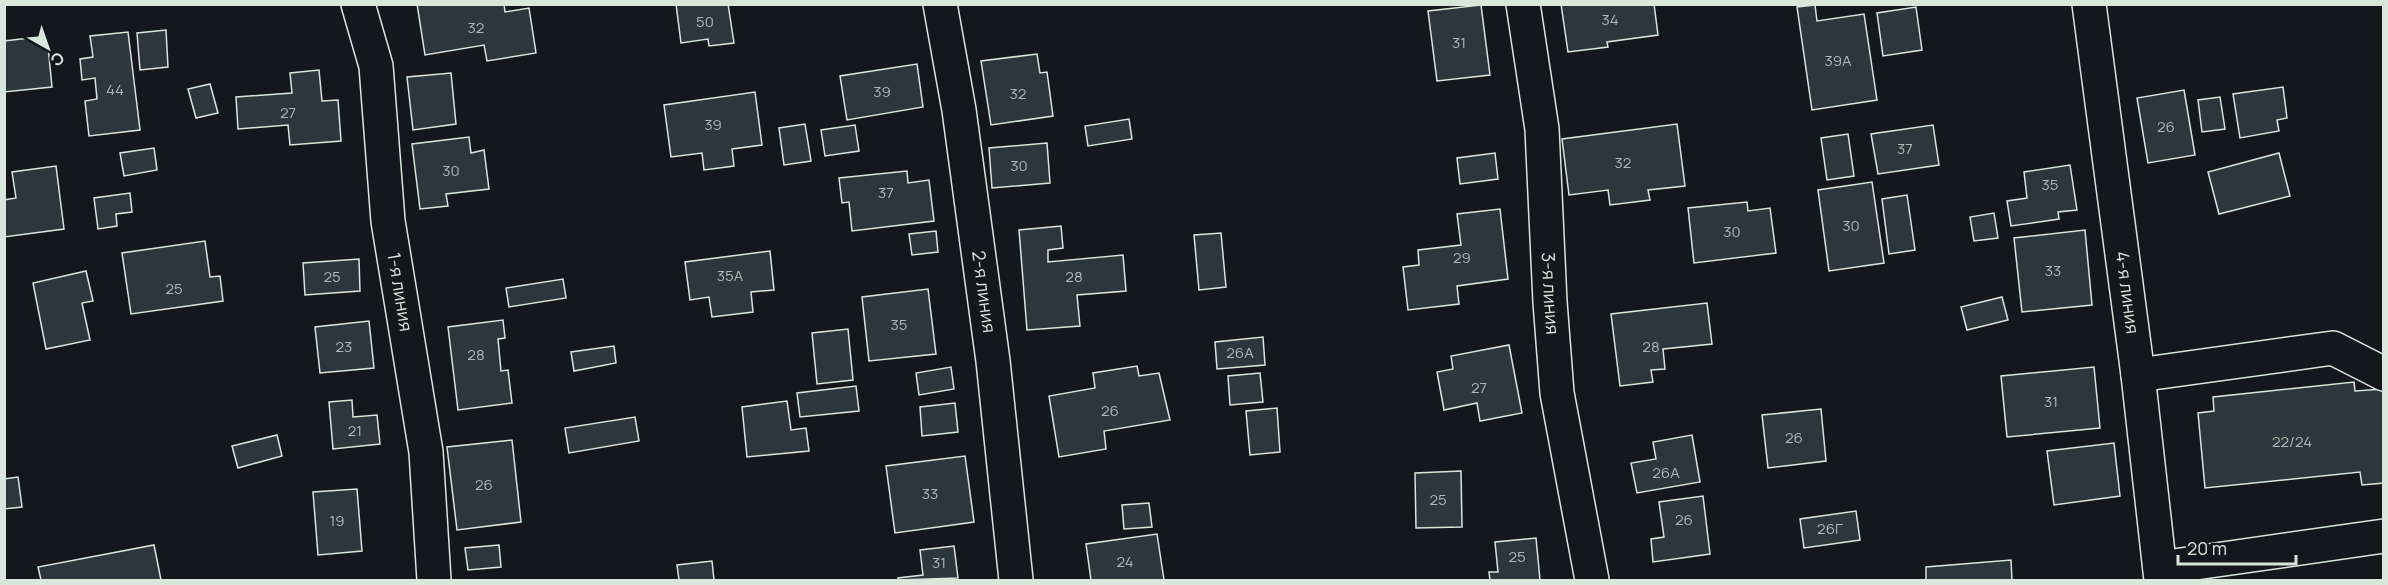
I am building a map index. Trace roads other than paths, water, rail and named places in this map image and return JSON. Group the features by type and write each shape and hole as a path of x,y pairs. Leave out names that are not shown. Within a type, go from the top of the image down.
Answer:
{"street":[{"name":"1-я линия","path":"358,4 375,66 388,221 426,452 434,580"},
{"name":"2-я линия","path":"940,4 959,110 990,338 1016,580"},
{"name":"3-я линия","path":"1523,4 1542,129 1550,302 1557,393 1592,580"},
{"name":"4-я линия","path":"2089,4 2138,375 2160,574"},
{"path":"2138,375 2333,348 2384,374"},
{"path":"2160,574 2384,536"}]}
